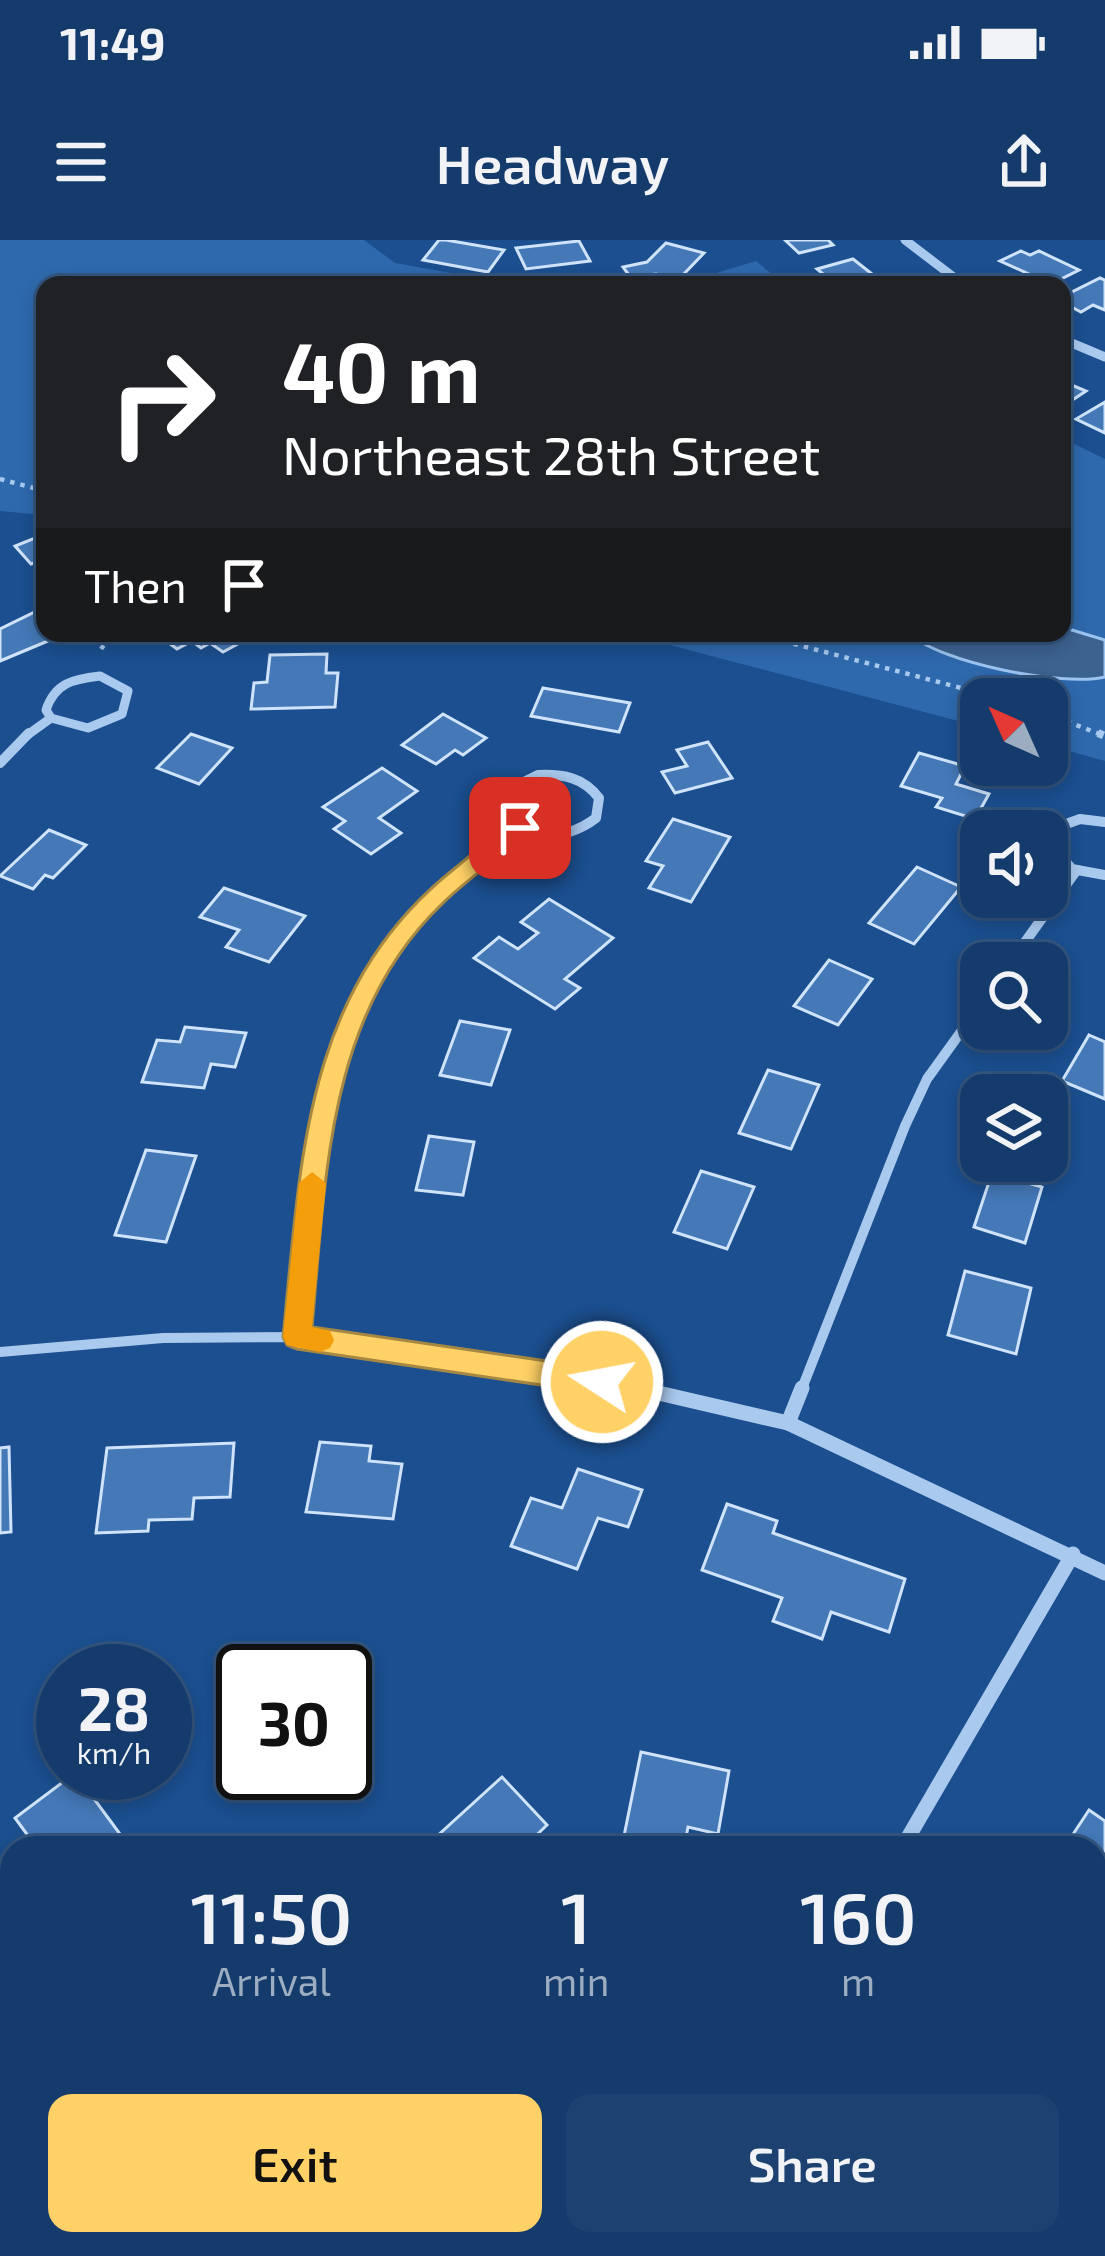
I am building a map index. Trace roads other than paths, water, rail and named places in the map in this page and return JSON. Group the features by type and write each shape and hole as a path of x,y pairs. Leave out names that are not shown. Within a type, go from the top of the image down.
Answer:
{"street":[{"path":"905,240 952,276"},
{"path":"1071,343 1105,358"},
{"path":"73,679 113,679 128,691 128,707 98,727 71,728 51,718 46,710 52,692 73,679"},
{"path":"0,764 30,731 51,718"},
{"path":"538,775 570,776 584,781 599,798 596,818 577,833 547,837 520,828 510,819 506,798 524,780 538,775"},
{"path":"1105,822 1068,822 1052,836 1055,855 1076,871 1105,875"},
{"path":"297,1337 317,1138 336,1054 364,990 398,938 434,898 520,828"},
{"path":"1025,942 1076,871"},
{"path":"788,1423 904,1126 927,1079 960,1033"},
{"path":"0,1352 163,1338 297,1337 526,1367 679,1396 788,1423 1105,1573"},
{"path":"909,1836 1073,1554"}]}
